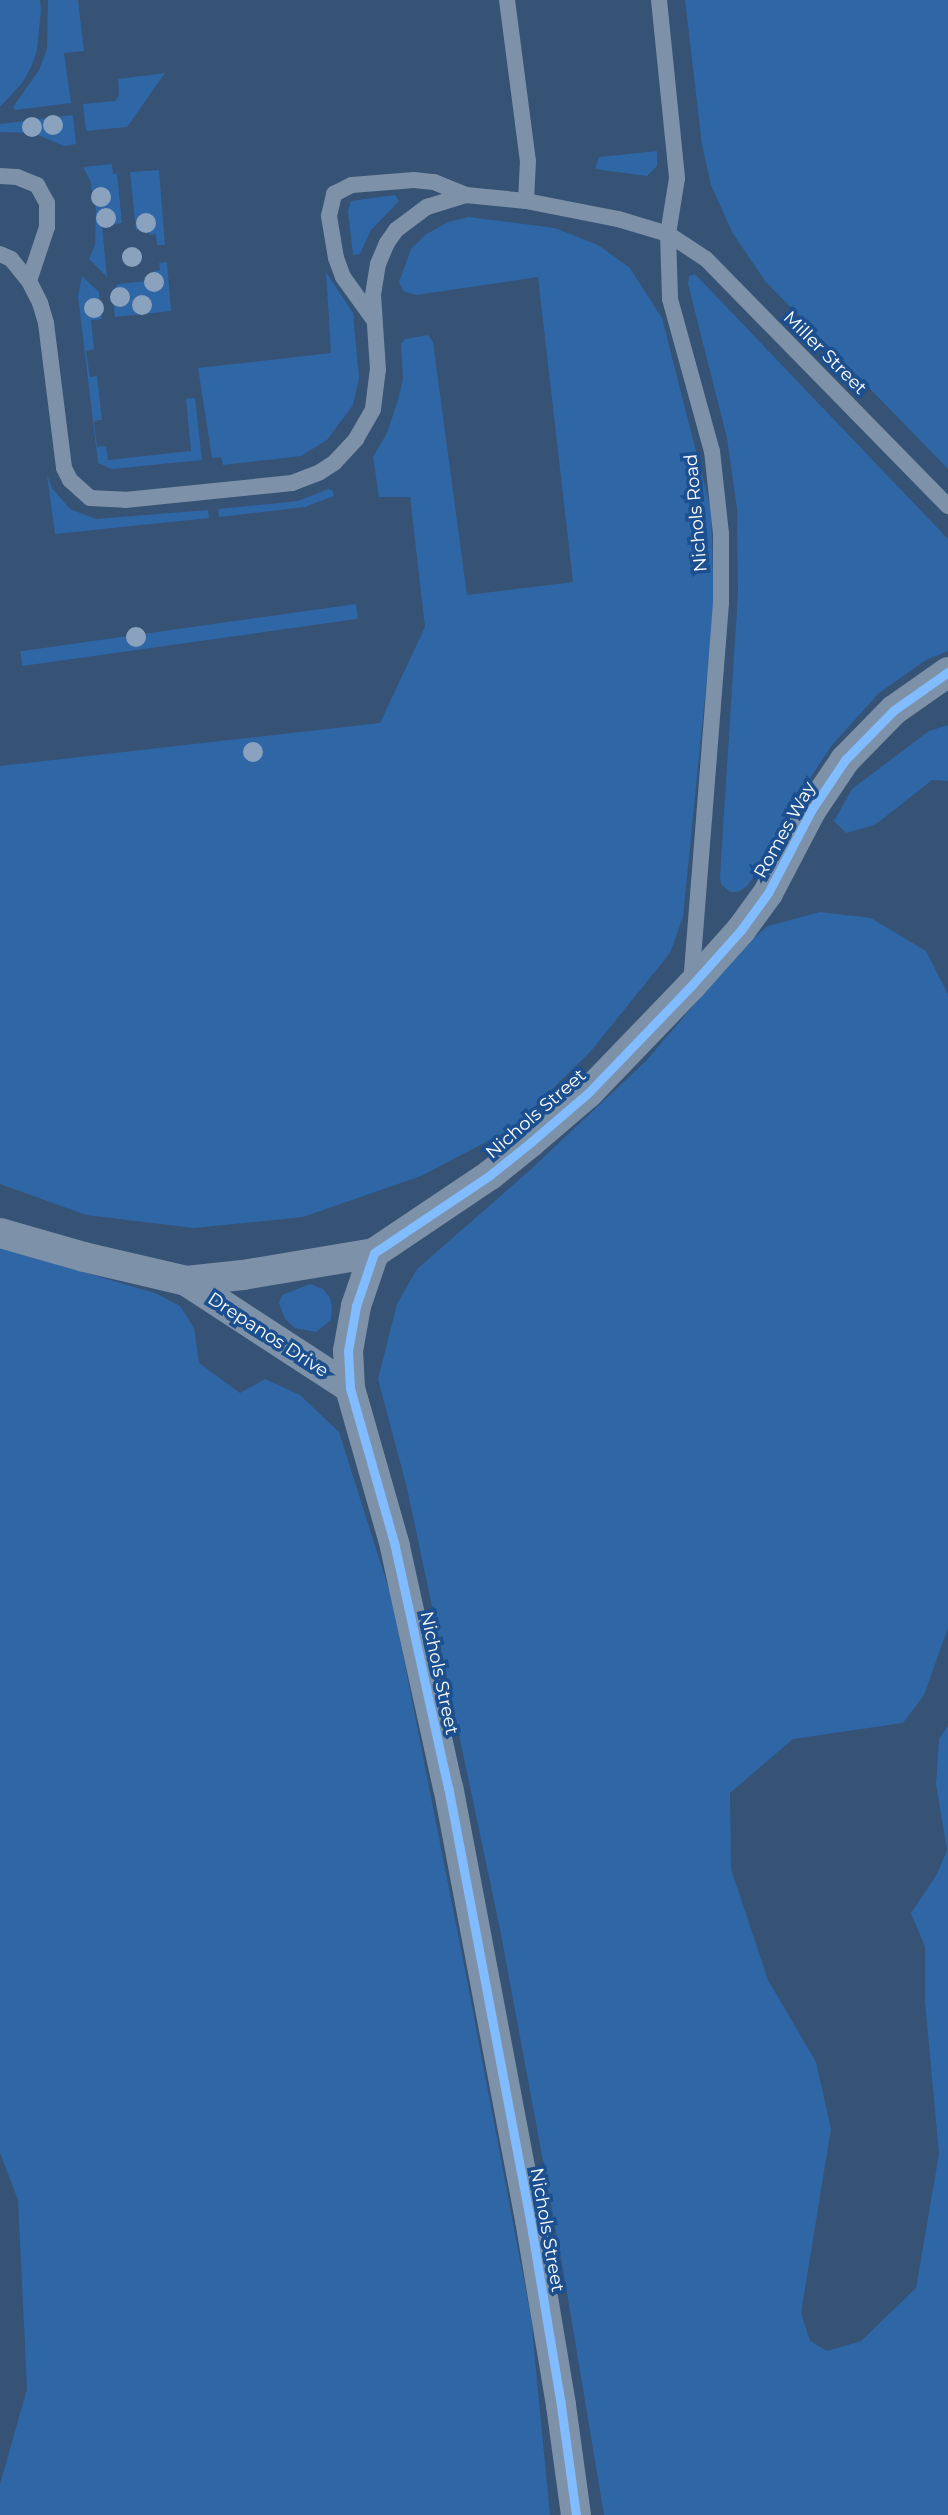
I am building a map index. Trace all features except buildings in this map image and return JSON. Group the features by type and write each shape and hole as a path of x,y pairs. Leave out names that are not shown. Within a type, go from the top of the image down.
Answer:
{"street":[{"name":"Romes Way","path":"691,986 741,930 768,893 812,808 845,760 894,710 948,672"},
{"name":"Nichols Street","path":"576,2515 561,2405 530,2220 451,1801 395,1546 350,1388 348,1351 356,1306 374,1253 490,1175 531,1142 588,1093 691,986"},
{"name":"Drepanos Drive","path":"0,1233 84,1257 186,1281 243,1275 374,1253"},
{"name":"Drepanos Drive","path":"186,1281 350,1388"}],"lane":[{"path":"507,0 526,139 529,176 526,201"},
{"name":"Nichols Road","path":"659,0 677,178 668,233 670,299 712,451 721,534 720,617 691,986"},
{"path":"0,176 17,177 37,185 47,203 47,227 29,281"},
{"path":"374,320 343,277 336,258 329,216 334,194 352,185 414,180 435,182 467,195"},
{"path":"0,254 10,260 29,281 46,323 64,468 79,490 102,501 292,483 320,472 347,451 373,409 378,370 373,295 378,264 396,230 427,207 467,195"},
{"name":"Miller Street","path":"467,195 526,201 618,219 668,233 706,260 948,506"}],"shaded area":[{"path":"0,0 40,0 41,10 37,50 32,65 23,82 0,107"},
{"path":"48,0 78,0 84,51 64,53 71,103 15,110 13,107 39,70 47,49"},
{"path":"685,0 948,0 948,469 765,281 732,232 711,185 702,145"},
{"path":"165,73 127,127 86,131 83,104 115,101 119,95 118,79"},
{"path":"73,115 76,144 64,146 33,133 0,132 0,124"},
{"path":"657,151 657,166 647,176 595,169 599,157"},
{"path":"112,164 113,174 117,174 122,223 102,226 107,277 89,259 95,245 96,209 90,180 83,167"},
{"path":"159,170 165,245 157,245 156,234 149,235 148,229 136,230 130,172"},
{"path":"395,195 399,201 371,230 360,254 353,255 348,211 351,201"},
{"path":"469,217 555,228 598,245 630,268 662,318 711,510 714,606 683,917 670,953 591,1051 513,1128 421,1176 303,1217 194,1228 86,1215 0,1184 0,766 380,723 425,627 410,497 379,497 373,457 387,433 398,400 403,379 401,344 405,339 428,335 433,342 467,595 573,582 538,277 416,295 403,291 399,282 411,249 425,235 448,222"},
{"path":"167,262 171,311 115,317 112,291 118,284 148,281 148,277 154,276 154,271 160,270 159,263"},
{"path":"326,272 353,313 359,378 353,405 327,440 301,456 223,465 221,457 212,458 198,368 331,353"},
{"path":"695,274 948,539 948,651 926,660 879,693 832,745 797,798 765,862 747,886 738,892 730,892 721,884 720,877 738,593 737,509 727,438 688,284 689,276"},
{"path":"82,276 99,292 102,319 91,320 94,349 86,351 90,377 97,376 102,420 94,421 97,447 106,446 108,460 191,451 186,399 195,398 202,460 112,469 98,463 78,296"},
{"path":"47,475 52,488 70,509 96,519 208,510 209,518 55,534"},
{"path":"328,489 333,491 334,496 305,507 219,517 218,509 298,501"},
{"path":"356,604 358,619 22,666 20,651"},
{"path":"948,725 948,781 932,780 875,825 846,833 834,821 852,789 929,731"},
{"path":"820,912 871,918 926,951 948,994 948,1628 924,1695 903,1723 793,1739 730,1793 731,1869 768,1980 816,2062 831,2129 801,2313 810,2341 827,2351 861,2341 916,2288 939,2154 925,2002 925,1947 911,1913 937,1874 947,1850 936,1784 939,1739 948,1726 948,2515 604,2515 563,2269 500,1929 407,1488 378,1379 397,1304 417,1269 529,1171 646,1061 745,945 768,926"},
{"path":"0,1248 155,1293 180,1306 194,1328 199,1363 240,1393 265,1379 300,1395 339,1432 392,1599 466,1975 531,2318 550,2515 0,2515 0,2484 27,2389 18,2200 0,2153"},
{"path":"310,1284 323,1289 330,1298 332,1308 331,1320 316,1332 295,1328 285,1319 279,1303 282,1295"}],"cycle path":[{"path":"576,2515 561,2405 530,2220 448,1788 395,1546 350,1388 348,1351 356,1306 374,1253 490,1175 531,1142 588,1093 691,986 741,930 768,893 812,809 845,760 894,710 948,672"}]}
